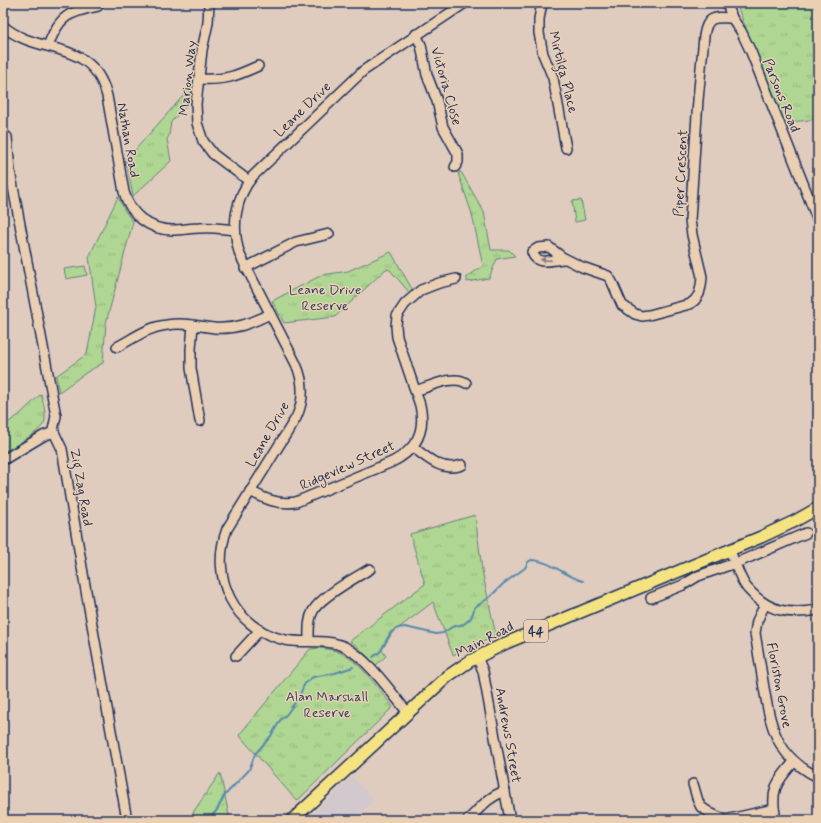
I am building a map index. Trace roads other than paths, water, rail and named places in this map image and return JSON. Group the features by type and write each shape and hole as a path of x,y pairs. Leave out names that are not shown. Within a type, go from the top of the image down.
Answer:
{"main road":[{"name":"Main Road","path":"294,819 448,676 477,657 506,643 786,526 818,508"}],"street":[{"name":"Marion Way","path":"209,3 208,23 203,45 199,79 196,114 198,128 201,137 216,158 249,181"},
{"name":"Leane Drive","path":"408,713 372,670 353,652 343,646 331,642 284,640 260,630 246,620 234,605 225,586 221,567 221,550 229,524 296,418 300,408 302,396 302,384 298,369 245,268 237,248 235,230 238,204 249,181 262,167 358,75 374,62 465,3"},
{"name":"Mirtilga Place","path":"542,3 539,19 539,33 544,54 553,78 566,148"},
{"name":"Parsons Road","path":"726,3 732,18 748,46 818,221"},
{"path":"48,46 55,29 66,17 79,10 98,6"},
{"name":"Piper Crescent","path":"566,259 585,269 608,276 622,304 635,314 642,316 648,315 690,304 698,297 702,277 690,220 702,50 705,29 709,22 718,18 732,18"},
{"name":"Nathan Road","path":"3,26 19,37 66,51 84,60 93,68 102,81 109,105 124,192 129,204 138,216 152,226 167,230 206,228 235,230"},
{"name":"Victoria Close","path":"416,34 421,45 427,75 437,101 443,127 462,154 455,167"},
{"path":"199,79 224,79 258,66"},
{"name":"Zig Zag Road","path":"7,137 9,165 56,416 54,432 62,449 86,591 128,820"},
{"path":"245,268 300,240 329,234"},
{"name":"Ridgeview Street","path":"250,491 274,502 296,502 392,462 404,456 413,448 422,423 421,411 397,337 397,316 405,304 421,290 439,283 456,279"},
{"path":"116,347 139,334 156,327 174,324 221,328 234,327 252,323 270,314"},
{"path":"193,325 191,368 200,422"},
{"path":"415,391 454,379 466,383"},
{"path":"3,460 43,436 54,432"},
{"path":"413,448 429,460 440,465 452,468 462,466"},
{"path":"651,598 683,585 698,576 806,533"},
{"path":"730,550 747,589 765,604 784,612 803,613 818,610"},
{"path":"309,641 310,619 317,605 369,569"},
{"name":"Floriston Grove","path":"765,604 757,621 755,633 773,731 779,743 794,762 818,778"},
{"path":"236,656 260,630"},
{"name":"Andrews Street","path":"477,657 483,671 510,820"},
{"path":"776,820 773,794 779,778 794,762"},
{"path":"693,784 701,806 710,813 725,820 774,809"},
{"path":"468,820 488,799 495,794 505,792"}],"waterway":[{"path":"373,657 380,652 391,632 398,628 405,627 436,634 443,633 452,627 464,624 471,618 475,607 489,598 503,584 525,568 531,560 551,565 570,576 583,581"},
{"path":"208,820 217,810 224,796 249,770 255,754 271,736 281,719 286,715 299,697 306,682 313,677 335,673 353,667"}],"park label":[{"name":"Leane Drive Reserve","path":"325,298"},
{"name":"Alan Marshall Reserve","path":"327,704"}]}
